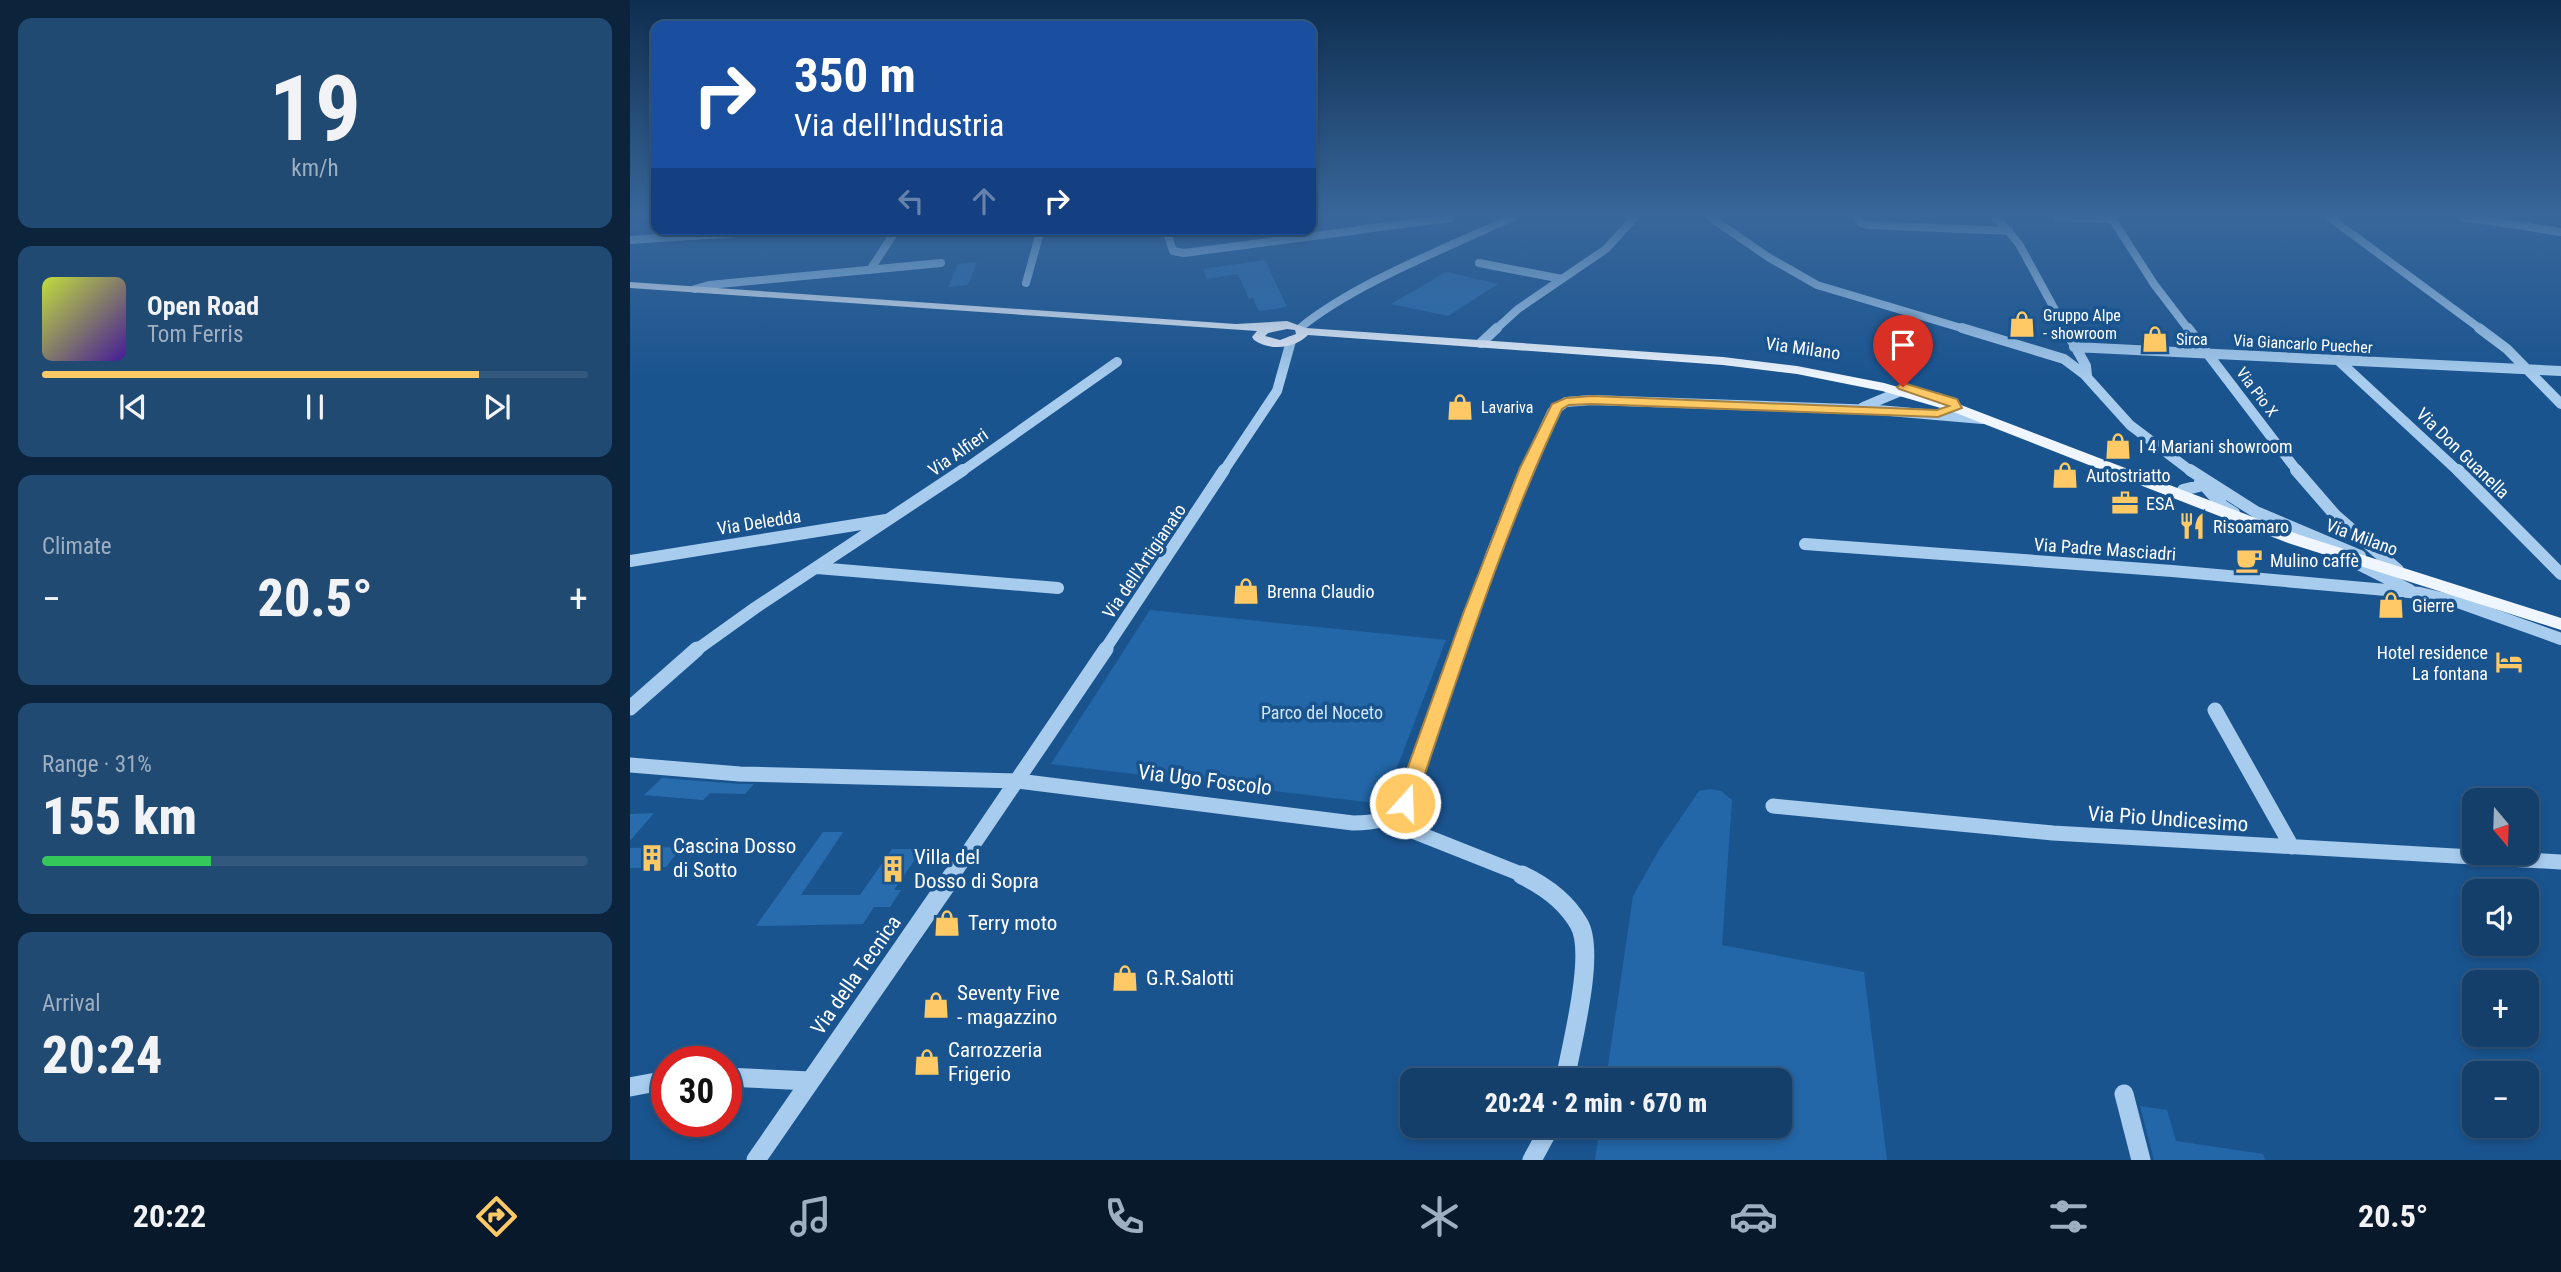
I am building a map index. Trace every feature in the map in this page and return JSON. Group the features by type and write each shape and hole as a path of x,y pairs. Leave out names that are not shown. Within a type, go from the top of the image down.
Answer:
{"main road":[{"path":"630,287 695,289 1236,328 1275,326 1333,334"},
{"path":"1258,337 1264,330 1275,326"},
{"path":"1236,328 1270,343 1333,334"},
{"path":"1291,341 1302,335 1301,330"},
{"name":"Via Milano","path":"1333,334 1735,359 1811,368 1882,382 1949,402 2183,490 2366,563 2398,570 2455,590"},
{"name":"Via Milano","path":"1675,356 1770,366 1849,379 1949,402 1989,421 2294,539 2455,590"},
{"path":"2455,590 2561,624"}],"street":[{"path":"695,289 709,285 858,271"},
{"path":"1026,283 1029,271"},
{"path":"1275,326 1317,314 1399,271"},
{"path":"1521,271 1562,279"},
{"path":"1481,343 1514,312 1573,271"},
{"path":"1793,271 1822,287 2055,355 2087,376 2120,417 2201,480 2258,513 2366,563 2408,592 2458,602 2561,639"},
{"path":"2034,271 2088,371 2087,376"},
{"name":"Via Pio X","path":"2146,271 2321,501 2398,570"},
{"path":"2402,271 2494,339 2530,370 2561,404"},
{"path":"1301,330 1317,314"},
{"name":"Via dell'Artigianato","path":"1018,781 1277,391 1284,375 1284,355 1291,341"},
{"path":"1270,343 1284,355"},
{"name":"Via Giancarlo Puecher","path":"2055,355 2071,357 2075,347 2561,371"},
{"name":"Via Don Guanella","path":"2338,360 2467,479 2561,573"},
{"name":"Via Alfieri","path":"630,708 684,660 1117,362"},
{"path":"1849,379 1873,388 1900,411"},
{"path":"1856,409 1901,391"},
{"path":"1566,1068 1586,961 1584,935 1576,918 1555,894 1533,879 1415,832 1396,814 1408,797 1471,614 1527,468 1554,409 1566,402 1581,400 1900,411 1989,421"},
{"path":"1938,414 1949,402"},
{"path":"2183,490 2196,488 2201,480"},
{"path":"2201,480 2223,506 2294,539"},
{"name":"Via Deledda","path":"630,561 893,518"},
{"name":"Via Padre Masciadri","path":"1805,544 2408,592"},
{"path":"2318,547 2366,563 2376,580 2359,588"},
{"path":"817,568 1058,588"},
{"path":"2215,710 2292,847"},
{"name":"Via Ugo Foscolo","path":"630,765 728,773 1018,781 1353,823 1375,822 1396,814"},
{"name":"Via della Tecnica","path":"756,1160 1018,781"},
{"name":"Via Pio Undicesimo","path":"1773,806 1978,827 2561,862"},
{"path":"742,1078 810,1081"},
{"path":"630,1087 651,1083"},
{"path":"2124,1094 2141,1160"},
{"path":"1532,1160 1544,1138"}],"green space":[{"name":"Parco del Noceto","path":"1150,610 1446,640 1383,804 1051,764"},
{"path":"1699,791 1721,791 1732,800 1722,945 1864,972 1887,1160 1595,1160 1598,1138 1792,1138 1792,1068 1608,1068 1633,896 1659,850"},
{"path":"2140,1106 2167,1110 2176,1141 2263,1154 2265,1160 2154,1160"}],"building":[{"path":"955,271 973,271 968,285 948,287"},
{"path":"1204,271 1270,271 1287,307 1259,311 1253,298 1249,299 1238,274 1207,279"},
{"path":"1446,272 1498,284 1448,316 1391,304"},
{"path":"662,778 754,784 745,794 710,793 703,800 644,795"},
{"name":"Cascina Dosso di Sotto","path":"654,813 630,841 630,814"},
{"name":"Villa del Dosso di Sopra","path":"823,832 843,832 801,895 860,895 892,849 922,849 894,890 901,890 890,907 874,907 863,924 756,926"},
{"name":"Cascina Dosso di Sotto","path":"682,847 666,867 630,868 630,848"}],"place":[{"name":"Gruppo Alpe - showroom","path":"2022,324"},
{"name":"Sirca","path":"2155,339"},
{"name":"Lavariva","path":"1460,407"},
{"name":"I 4 Mariani showroom","path":"2118,446"},
{"name":"Autostriatto","path":"2065,475"},
{"name":"ESA","path":"2125,503"},
{"name":"Risoamaro","path":"2192,526"},
{"name":"Mulino caffè","path":"2249,560"},
{"name":"Brenna Claudio","path":"1246,591"},
{"name":"Gierre","path":"2391,605"},
{"name":"Hotel residence La fontana","path":"2509,662"},
{"name":"Cascina Dosso di Sotto","path":"652,858"},
{"name":"Villa del Dosso di Sopra","path":"893,869"},
{"name":"Terry moto","path":"947,923"},
{"name":"G.R.Salotti","path":"1125,978"},
{"name":"Seventy Five - magazzino","path":"936,1005"},
{"name":"Carrozzeria Frigerio","path":"927,1062"}],"route":[{"path":"1405,803 1471,614 1527,468 1556,407 1566,402 1592,400 1867,409 1938,414 1956,408 1952,402 1903,387"}]}
